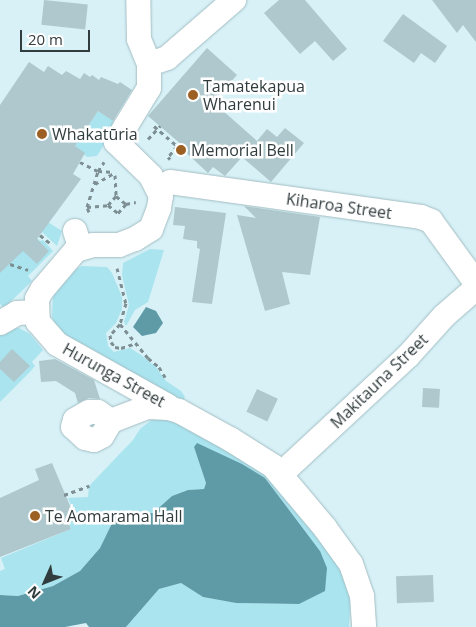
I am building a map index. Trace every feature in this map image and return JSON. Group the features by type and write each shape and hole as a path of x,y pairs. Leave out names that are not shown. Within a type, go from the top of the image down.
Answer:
{"street":[{"path":"0,323 17,313 36,312 37,299 42,290 76,250 79,243 75,231 110,245 135,239 151,228 154,223 166,175 147,172 116,142 149,88 149,64 139,39 138,0"},
{"path":"149,64 167,58 234,0"},
{"name":"Kiharoa Street","path":"166,175 421,217 431,221 476,283"},
{"name":"Makitauna Street","path":"281,474 408,356 444,316 476,288"},
{"name":"Hurunga Street","path":"36,312 38,322 57,344 138,391 250,450 281,474 350,564 362,596 364,627"},
{"path":"111,421 148,407 168,408 179,411"}],"path":[{"path":"80,162 98,171 115,172 137,179 166,175 168,156 177,146 158,127 152,124"},
{"path":"143,144 158,127"},
{"path":"90,214 87,207 98,171"},
{"path":"95,184 115,172"},
{"path":"87,207 108,205"},
{"path":"110,245 126,303 120,324 110,335 115,348 136,343"},
{"path":"10,264 33,272"},
{"path":"120,324 148,358 159,366 170,381"},
{"path":"64,495 89,486"}],"shaded area":[{"path":"98,111 115,122 119,121 97,156 87,157 75,146"},
{"path":"0,192 62,231 57,246 42,232 37,238 40,241 43,240 53,251 28,276 32,281 4,308 0,304 0,268 3,264 6,267 12,262"},
{"path":"150,249 164,250 148,302 135,310 126,326 124,322 129,305 122,275 123,263"},
{"path":"82,266 107,267 112,273 122,297 122,309 116,323 106,333 108,346 114,352 130,348 141,355 156,367 166,381 181,391 185,397 183,401 85,353 58,329 52,317 53,297 72,271"},
{"path":"146,307 156,311 163,323 156,333 142,336 133,327"},
{"path":"8,327 19,328 30,334 43,350 32,362 35,366 0,402 0,330"},
{"path":"154,418 175,419 268,470 341,562 351,593 349,627 126,627 159,589 181,583 203,597 236,603 299,604 320,551 265,478 222,455 194,447 206,483 204,489 188,490 172,496 153,513 116,515 100,548 80,571 53,586 18,596 0,595 0,571 5,569 1,558 71,529 66,518 75,515 68,498 88,497 89,486 133,440 140,429"},
{"path":"197,443 242,464 265,478 320,551 327,568 325,591 299,604 236,603 203,597 181,583 159,589 126,627 89,627 86,623 65,627 0,627 0,595 18,596 53,586 80,571 100,548 116,515 153,513 172,496 188,490 204,489 206,483 194,447"}],"building":[{"path":"44,0 88,5 85,29 41,25"},
{"path":"279,0 305,0 347,49 333,61 315,41 300,54 264,13"},
{"path":"432,0 476,0 476,42 463,25 457,33"},
{"path":"403,14 447,46 435,63 421,53 414,63 383,41"},
{"path":"207,48 237,75 213,102 257,141 267,129 277,137 285,128 304,143 271,182 242,157 225,176 213,167 208,173 180,147 182,145 148,116"},
{"name":"Whakatūria","path":"29,62 44,72 48,66 62,75 66,71 80,79 84,73 90,77 92,75 99,80 101,77 118,84 120,82 132,90 113,121 98,111 75,146 85,153 73,174 81,179 37,239 49,251 37,264 23,251 0,273 0,105"},
{"path":"244,206 320,217 310,275 282,272 290,304 265,311 237,215 256,218"},
{"path":"175,207 226,213 212,304 192,302 200,249 197,248 197,241 183,239 185,226 173,225"},
{"path":"12,349 30,366 14,382 0,369 0,362"},
{"path":"55,359 94,380 100,399 89,398 78,403 75,393 56,381 41,382 39,361"},
{"path":"423,388 440,389 439,408 422,407"},
{"path":"257,389 278,399 267,421 246,412"},
{"name":"Te Aomarama Hall","path":"52,463 74,515 66,518 71,529 0,557 0,498 39,480 35,469"},
{"path":"433,575 434,602 397,603 396,576"}],"place":[{"name":"Tamatekapua Wharenui","path":"193,95"},
{"name":"Whakatūria","path":"42,134"},
{"name":"Memorial Bell","path":"181,150"},
{"name":"Te Aomarama Hall","path":"35,516"}]}
